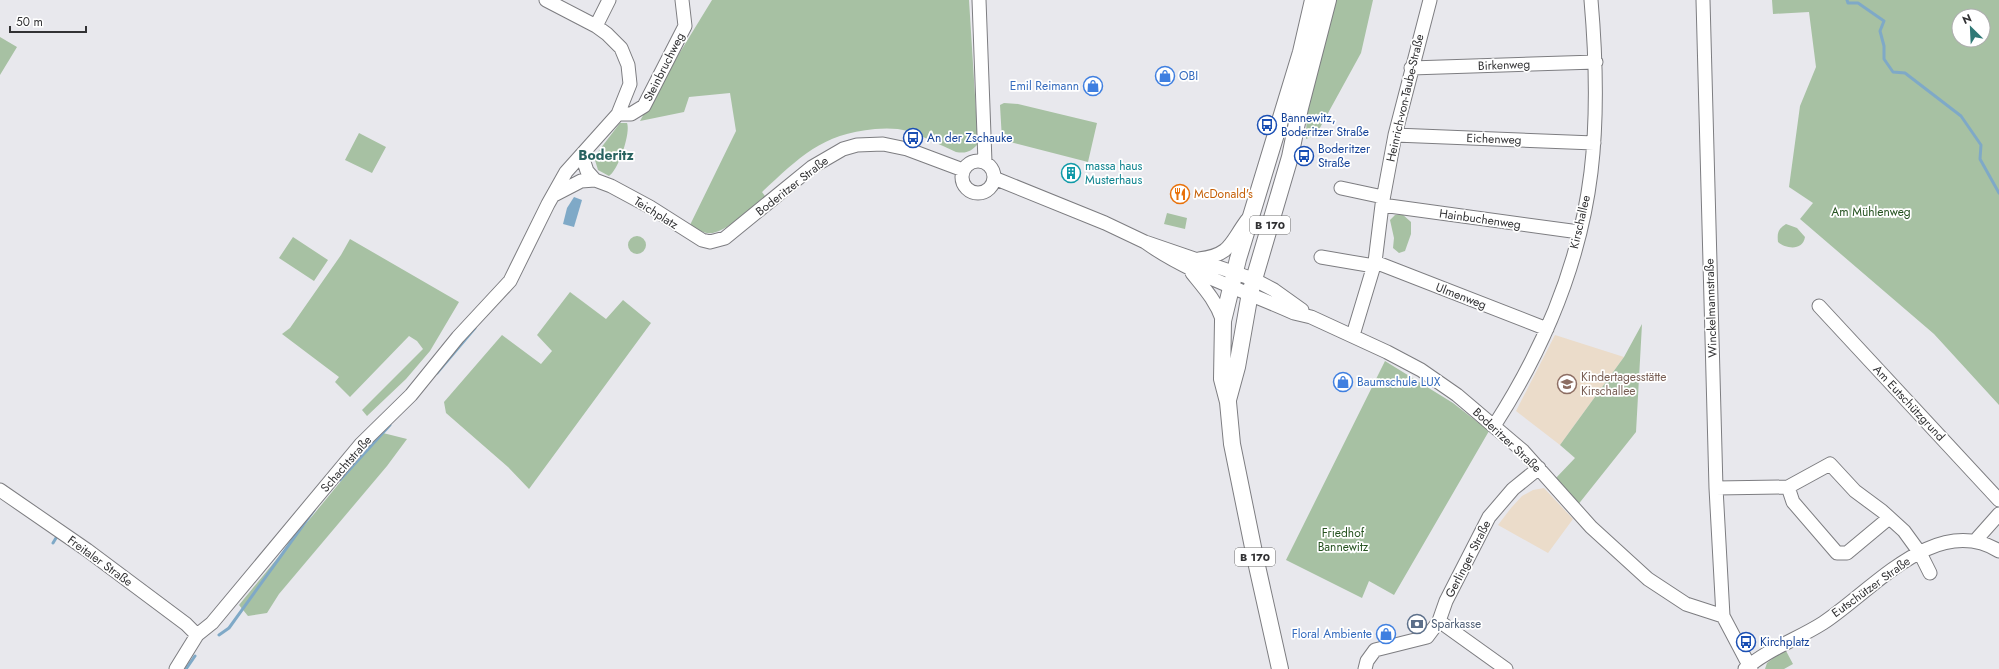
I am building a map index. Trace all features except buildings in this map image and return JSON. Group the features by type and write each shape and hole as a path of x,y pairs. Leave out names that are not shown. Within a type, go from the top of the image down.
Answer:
{"main road":[{"name":"B 170","path":"1280,669 1238,480 1228,402 1222,379 1223,321 1233,280 1301,52 1313,0"},
{"name":"B 170","path":"1228,402 1236,368 1251,286 1290,157 1300,108 1328,0"}],"street":[{"path":"546,0 582,18 607,34 621,48 628,65 630,84 618,114 566,172 554,195"},
{"path":"596,26 609,0"},
{"name":"Steinbruchweg","path":"618,114 631,114 644,106 686,26 682,0"},
{"path":"979,0 985,162"},
{"name":"Heinrich-von-Taube-Straße","path":"1353,335 1375,264 1382,201 1395,135 1411,68 1430,0"},
{"name":"Kirschallee","path":"1494,426 1528,369 1546,329 1566,276 1579,232 1591,172 1594,144 1596,62 1591,0"},
{"name":"Winckelmannstraße","path":"1703,0 1716,488 1723,616"},
{"name":"Birkenweg","path":"1411,68 1596,62"},
{"name":"Eichenweg","path":"1395,135 1594,144"},
{"name":"Boderitzer Straße","path":"718,241 725,238 812,167 843,148 857,145 882,144 907,149 963,170"},
{"path":"585,152 584,162 588,171 595,180"},
{"path":"972,162 985,162 990,166 994,178 992,185 988,190 976,193 965,187 962,181 963,170 972,162"},
{"name":"Boderitzer Straße","path":"994,178 1105,222 1145,242 1162,254 1251,286 1294,313 1311,317 1353,335 1421,370 1457,395 1522,451 1591,527 1648,579 1686,604 1723,616"},
{"path":"554,195 581,181 595,180"},
{"name":"Teichplatz","path":"595,180 611,186 650,207 702,240 710,242 718,241"},
{"path":"1341,188 1382,201"},
{"name":"Schachtstraße","path":"176,669 197,635 212,623 361,444 411,395 458,337 510,281 521,262 548,204 554,195"},
{"name":"Hainbuchenweg","path":"1382,201 1579,232"},
{"path":"1193,264 1214,257 1228,249 1253,212"},
{"path":"1321,257 1375,264"},
{"name":"Boderitzer Straße","path":"1193,264 1218,307 1223,321"},
{"name":"Ulmenweg","path":"1375,264 1546,329"},
{"name":"Am Eutschützgrund","path":"1820,306 1999,500"},
{"path":"1716,488 1788,487 1830,464 1855,491 1904,531 1920,553 1930,573"},
{"name":"Gerlinger Straße","path":"1365,669 1367,661 1375,650 1427,637 1439,621 1446,601 1489,517 1513,489 1539,468"},
{"path":"1788,487 1793,502 1837,553 1847,553 1889,518"},
{"name":"Freitaler Straße","path":"0,490 87,550 186,624 197,635"},
{"path":"1975,541 1999,514"},
{"name":"Eutschützer Straße","path":"1749,668 1768,652 1823,623 1901,564 1920,553 1949,541 1975,541 1987,544 1999,551"},
{"path":"1723,616 1749,668"},
{"path":"1439,621 1506,669"}],"shaded area":[{"name":"Kindertagesstätte Kirschallee","path":"1555,335 1624,357 1560,445 1516,411"},
{"path":"1544,488 1573,519 1548,553 1498,525 1522,496 1533,490"}],"green space":[{"path":"712,0 969,0 978,144 963,153 956,152 908,131 892,128 875,129 840,136 812,149 800,158 762,192 765,196 729,226 714,233 707,233 698,230 690,225 736,131 730,93 689,97 684,112 640,121 655,93"},
{"path":"1336,0 1373,0 1361,53 1316,135 1306,139 1307,107"},
{"name":"Am Mühlenweg","path":"1772,0 1999,0 1999,405 1934,334 1800,219 1813,203 1789,187 1800,106 1816,67 1809,12 1773,14"},
{"path":"0,37 17,47 0,75"},
{"path":"1004,103 1018,104 1097,123 1088,162 1002,140 1000,105"},
{"path":"620,123 627,123 627,135 620,160 613,173 609,176 598,170 594,157"},
{"path":"359,133 386,147 372,173 345,160"},
{"path":"1167,213 1187,218 1185,229 1164,224"},
{"path":"1402,214 1411,222 1411,234 1405,251 1399,253 1393,248 1394,238 1390,220 1395,215"},
{"path":"1786,224 1797,228 1805,237 1804,242 1798,247 1785,246 1778,242 1779,232"},
{"path":"637,236 643,239 646,245 643,251 637,254 631,251 628,245 631,239"},
{"path":"293,237 328,260 314,281 279,258"},
{"path":"350,239 459,302 430,351 406,379 367,416 362,410 423,349 417,341 409,336 350,397 335,382 339,377 282,334 290,328 341,255"},
{"path":"570,292 606,319 623,300 651,323 529,489 508,467 446,413 444,402 502,335 541,364 552,351 537,335"},
{"path":"1642,324 1636,432 1577,506 1555,479 1575,458 1560,445 1624,357"},
{"name":"Friedhof Bannewitz","path":"1385,361 1453,403 1489,431 1394,595 1369,581 1362,598 1286,560"},
{"path":"383,433 407,439 387,466 279,594 267,613 248,616 239,605 346,475"},
{"path":"1785,649 1793,664 1784,669 1765,669 1767,663"}],"water":[{"path":"574,197 582,200 574,227 563,224 567,208"}],"waterway":[{"path":"1847,0 1848,3 1858,3 1884,21 1880,31 1884,46 1884,59 1893,72 1905,73 1961,116 1981,145 1980,159 1999,193"},
{"path":"437,373 475,328"},
{"path":"340,480 390,425"},
{"path":"219,635 229,628 314,510"},
{"path":"53,543 56,538"},
{"path":"186,669 195,656"}],"place":[{"name":"OBI","path":"1165,76"},
{"name":"Emil Reimann","path":"1093,86"},
{"name":"Bannewitz, Boderitzer Straße","path":"1267,125"},
{"name":"An der Zschauke","path":"913,138"},
{"name":"Boderitzer Straße","path":"1304,156"},
{"name":"massa haus Musterhaus","path":"1071,173"},
{"name":"McDonald's","path":"1180,194"},
{"name":"Baumschule LUX","path":"1343,382"},
{"name":"Kindertagesstätte Kirschallee","path":"1567,384"},
{"name":"Sparkasse","path":"1417,624"},
{"name":"Floral Ambiente","path":"1386,634"},
{"name":"Kirchplatz","path":"1746,642"}],"district":[{"name":"Boderitz","path":"606,155"}]}
